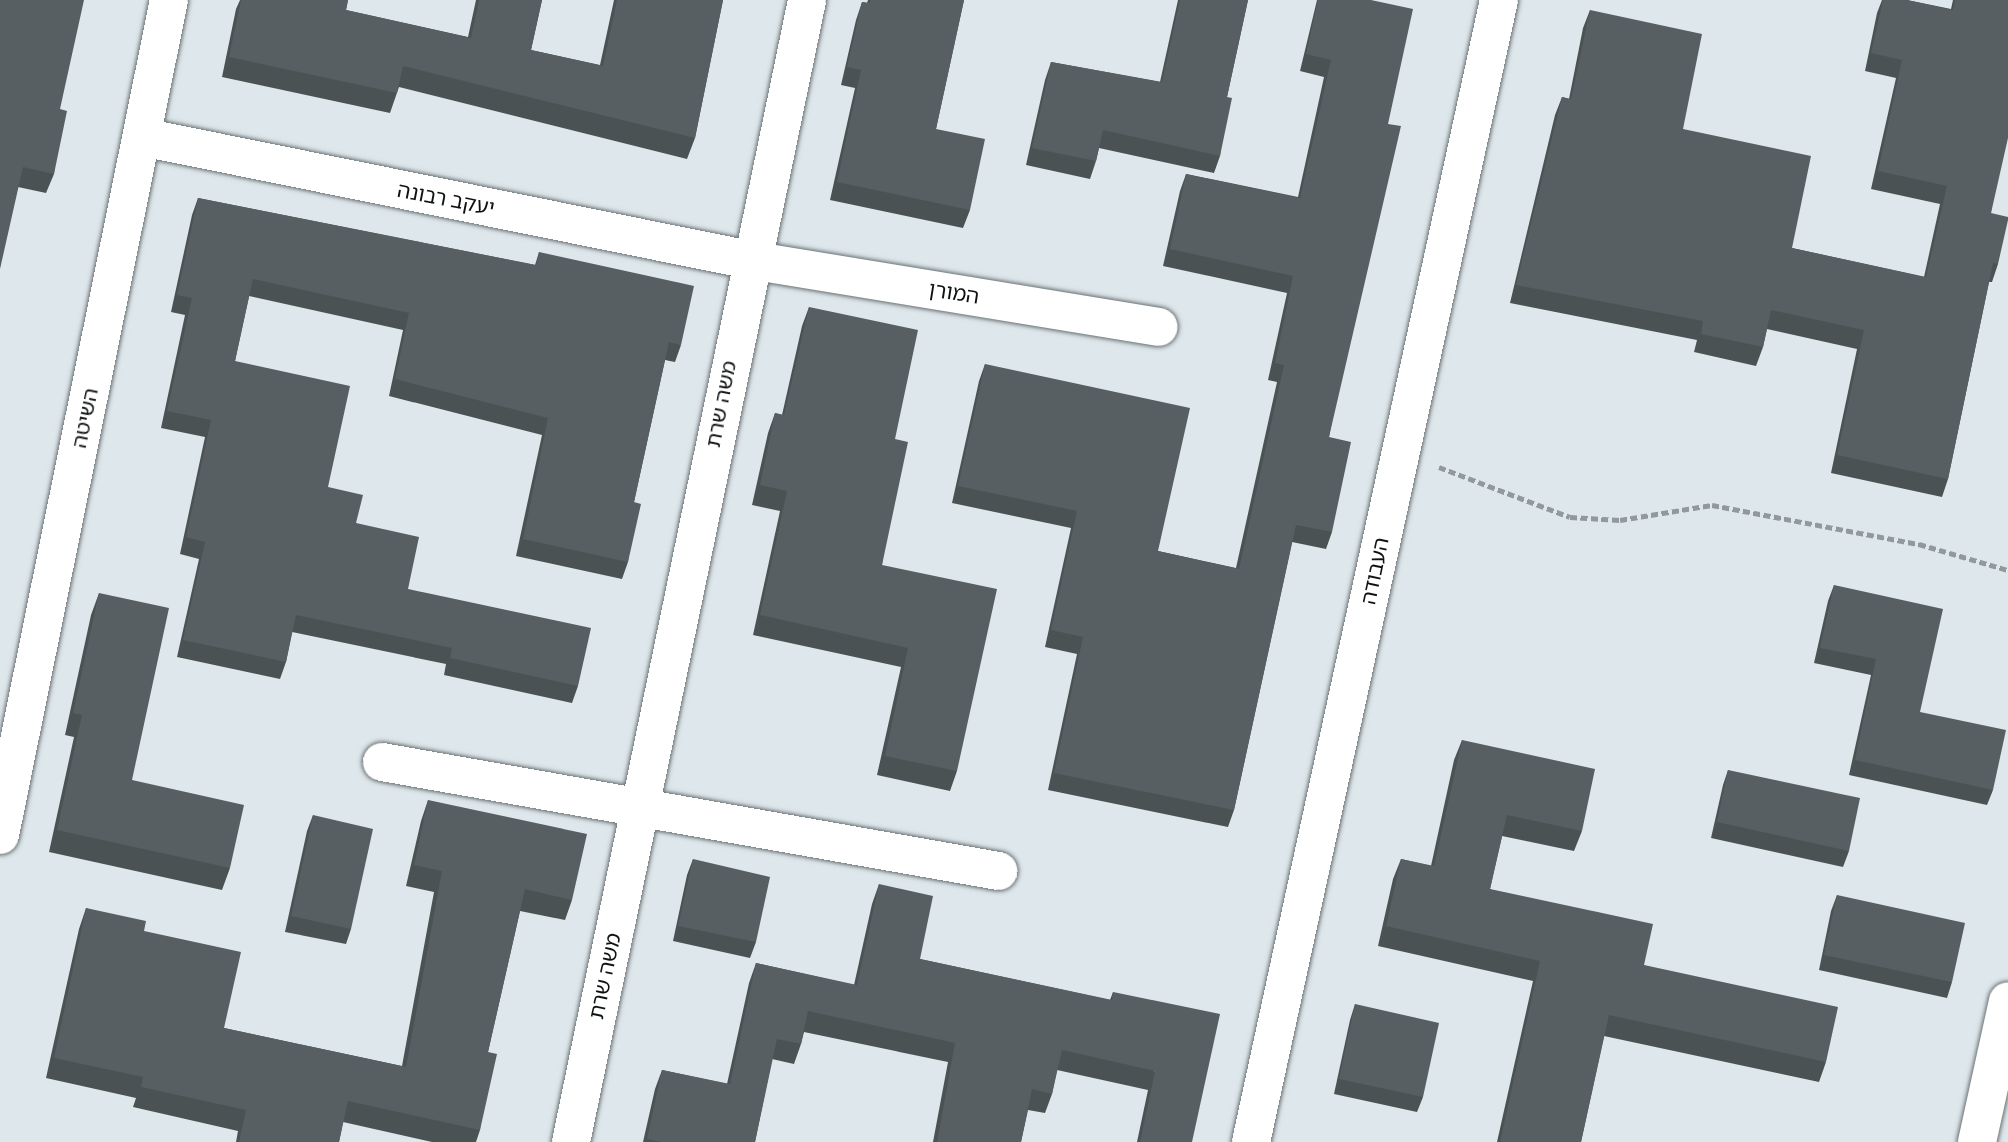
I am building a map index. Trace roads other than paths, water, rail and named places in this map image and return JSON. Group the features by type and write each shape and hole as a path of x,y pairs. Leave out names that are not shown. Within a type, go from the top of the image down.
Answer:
{"street":[{"name":"השיטה","path":"0,835 169,0"},
{"name":"משה שרת","path":"571,1142 750,260 807,0"},
{"name":"העבודה","path":"1251,1142 1499,0"},
{"name":"יעקב רבונה","path":"142,137 750,260"},
{"name":"המורן","path":"750,260 1159,327"},
{"path":"382,762 998,870"},
{"path":"1977,1142 2008,1002"}]}
